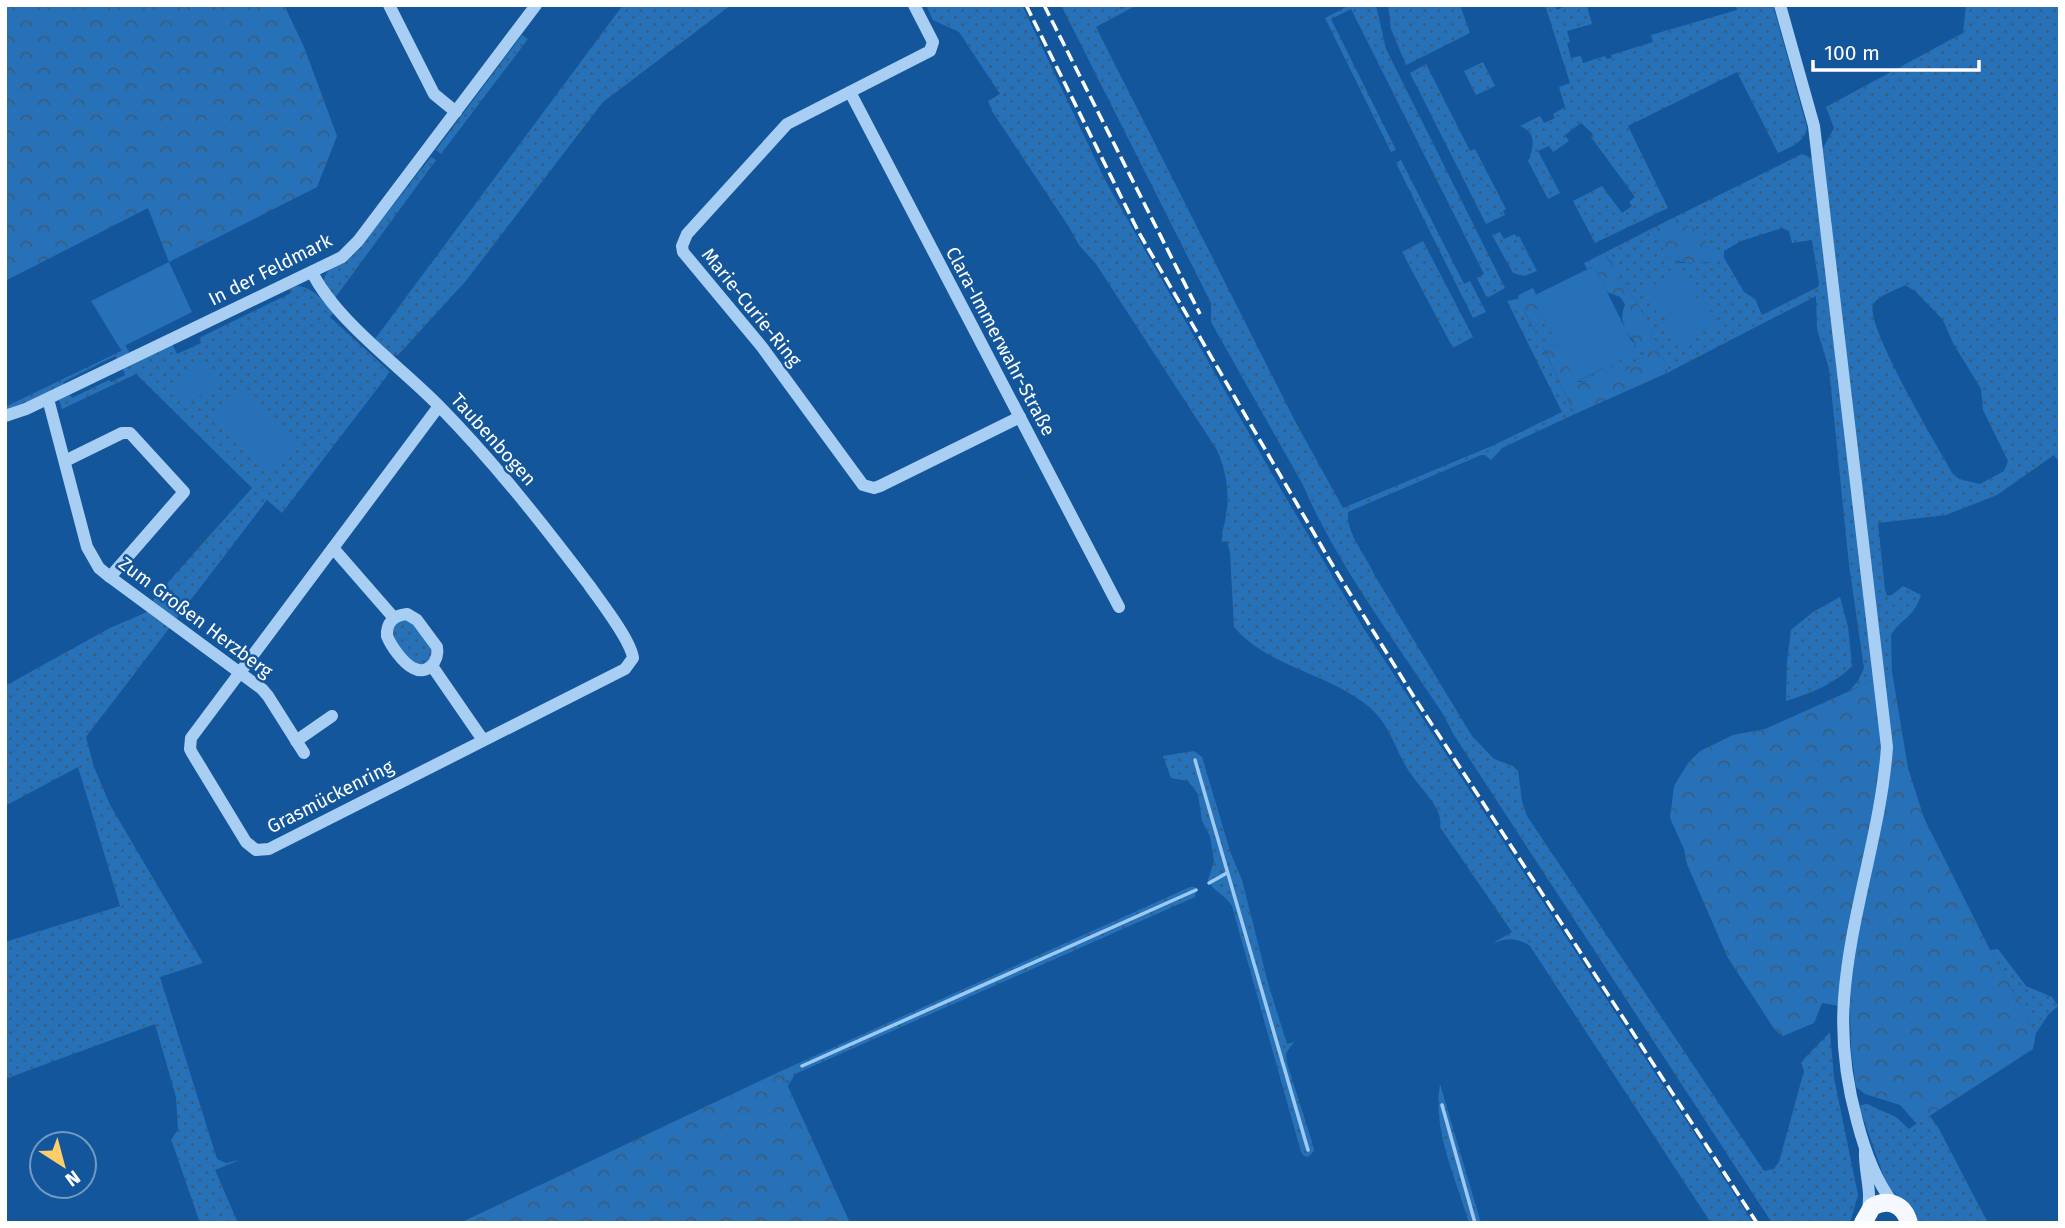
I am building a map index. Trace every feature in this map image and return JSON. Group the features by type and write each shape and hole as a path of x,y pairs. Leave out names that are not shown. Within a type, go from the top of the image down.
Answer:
{"main road":[{"path":"1865,1218 1878,1204 1893,1203 1905,1212 1909,1223"}],"street":[{"path":"389,5 434,94 456,112"},
{"name":"In der Feldmark","path":"5,416 26,409 342,257 358,241 536,5"},
{"name":"Marie-Curie-Ring","path":"914,5 933,42 930,51 783,128 687,234 682,246 683,251 762,347 863,485 868,488 880,486 1020,417"},
{"path":"1780,5 1814,126 1887,747 1881,806 1852,941 1844,1000 1846,1077 1865,1151 1884,1192 1893,1203"},
{"name":"Clara-Immerwahr-Straße","path":"849,92 1119,607"},
{"name":"Taubenbogen","path":"312,272 331,303 439,407 499,472 547,529 598,598 630,648"},
{"name":"Zum Großen Herzberg","path":"48,398 87,547 99,568 268,696 304,753"},
{"name":"Grasmückenring","path":"439,407 194,733 190,743 192,753 246,842 256,850 269,849 625,668 633,657 630,648"},
{"path":"65,461 126,432 184,492 110,577"},
{"path":"333,548 394,618"},
{"path":"407,614 417,620 436,647 437,657 432,666 421,670 406,663 387,636 388,625 394,618 407,614"},
{"path":"432,666 483,740"},
{"path":"296,741 332,716"},
{"path":"1865,1151 1864,1169 1870,1201 1865,1218"}],"green space":[{"path":"5,5 284,5 304,47 337,136 317,187 169,262 148,208 5,281"},
{"path":"623,5 731,5 603,102 465,282 398,355 386,356 372,343"},
{"path":"926,5 1022,5 1105,180 1279,486 1364,629 1753,1223 1711,1223 1530,946 1512,939 1493,943 1512,932 1440,827 1436,807 1407,768 1376,714 1335,685 1264,652 1234,627 1230,553 1227,541 1222,542 1227,490 1217,450 992,111 988,101 1000,94 959,32 933,20"},
{"path":"1061,5 1118,5 1121,9 1137,5 1096,27 1296,423 1343,508 1492,446 1562,412 1507,301 1518,299 1535,332 1535,327 1543,315 1559,347 1550,345 1543,348 1575,414 1502,448 1491,460 1481,455 1348,512 1350,528 1375,576 1472,736 1494,759 1513,766 1518,771 1527,816 1764,1171 1774,1169 1779,1162 1804,1071 1801,1062 1830,1032 1834,1078 1858,1195 1850,1223 1772,1223 1349,573 1211,322 1211,303"},
{"path":"1350,5 1376,5 1386,49 1505,288 1487,298 1477,278 1484,274 1351,9 1331,19 1396,150 1391,152 1325,18"},
{"path":"1388,5 1460,5 1470,33 1406,65 1391,29"},
{"path":"1545,5 1554,5 1557,10 1567,5 1587,6 1592,24 1567,31 1571,58 1581,56 1583,63 1605,56 1607,59 1612,58 1611,55 1653,42 1651,35 1737,10 1736,5 1773,5 1807,128 1803,137 1796,144 1778,153 1737,72 1628,126 1668,208 1595,243 1573,201 1602,186 1622,213 1632,206 1629,202 1635,197 1591,137 1593,134 1581,123 1565,135 1569,141 1553,152 1549,146 1538,151 1560,193 1548,199 1528,161 1533,145 1532,136 1520,126 1540,116 1544,123 1555,118 1553,114 1565,107 1559,87 1570,83"},
{"path":"1966,5 2060,5 2060,463 2054,455 1997,495 1946,515 1878,523 1887,596 1903,586 1921,595 1911,614 1891,635 1892,672 1884,675 1822,150 1834,128 1826,107 1963,33","holes":["1905,285 1915,291 1943,320 1953,343 1981,389 1983,410 2008,461 2004,471 1980,484 1959,479 1953,474 1919,415 1880,337 1874,317 1875,302"]},
{"path":"522,35 528,39 441,154 436,150"},
{"path":"1483,62 1495,86 1476,95 1464,71"},
{"path":"1426,64 1470,151 1475,149 1506,209 1503,211 1505,215 1486,224 1410,73"},
{"path":"1802,154 1812,158 1874,680 1849,691 1864,668 1849,565 1829,369 1817,329 1816,296 1667,373 1665,362 1652,342 1651,330 1635,299 1617,278 1612,263 1604,253 1651,229 1658,241 1679,263 1708,263 1711,255 1709,251 1675,217","holes":["1782,228 1789,231 1792,243 1812,240 1819,284 1818,287 1762,315 1755,299 1744,292 1724,258 1724,251 1741,241"]},
{"path":"431,157 436,160 332,302 323,286 328,271 357,251"},
{"path":"1401,160 1464,284 1470,281 1486,312 1473,318 1396,163"},
{"path":"1675,217 1677,222 1699,230 1706,236 1707,248 1716,258 1694,263 1678,261 1667,254 1651,229"},
{"path":"1500,232 1504,239 1515,234 1516,237 1519,236 1537,271 1524,276 1513,273 1492,235"},
{"path":"1423,241 1473,337 1453,348 1402,252"},
{"path":"1604,253 1617,272 1617,278 1635,299 1651,330 1652,342 1665,362 1667,373 1575,414 1543,347 1559,347 1577,382 1593,379 1616,365 1628,370 1641,362 1644,353 1624,326 1622,320 1625,304 1620,297 1607,292 1594,266 1587,269 1584,263"},
{"path":"169,262 192,312 121,350 91,301"},
{"path":"1594,266 1637,352 1576,382 1533,296"},
{"path":"1681,267 1698,293 1661,318 1644,292"},
{"path":"297,286 317,295 334,312 330,317 390,372 282,513 267,500 86,737 94,767 110,805 203,963 160,977 217,1159 226,1163 240,1160 215,1170 238,1223 200,1223 171,1139 178,1130 176,1097 155,1024 5,1079 5,942 120,906 78,767 5,806 5,686 110,628 147,612 155,597 252,488 136,374 62,409 59,400 70,395 72,398 109,380 111,382 125,375 123,369 172,344 177,354 201,343 199,338 291,293 289,289"},
{"path":"1533,288 1543,315 1535,327 1537,335 1518,299 1519,295"},
{"path":"1700,296 1718,322 1681,347 1663,321"},
{"path":"1630,340 1639,345 1644,353 1641,362 1629,370 1612,367 1597,378 1579,381 1636,352"},
{"path":"125,345 130,354 118,360 115,356 63,382 65,386 24,406 5,410 5,407 121,351"},
{"path":"201,363 216,383 189,404 173,383"},
{"path":"241,391 296,441 268,472 213,422"},
{"path":"1840,597 1848,627 1852,666 1830,683 1786,701 1791,630 1813,612"},
{"path":"401,620 411,620 433,648 432,659 423,666 413,665 391,637 393,626"},
{"path":"1892,672 1908,768 1924,818 1990,950 2036,1033 2033,1049 1917,1124 1900,1105 1865,1094 1856,1087 1851,1050 1850,1008 1822,1003 1814,1023 1783,1036 1775,1030 1728,958 1670,818 1674,786 1688,763 1700,751 1733,735 1765,729"},
{"path":"1194,751 1202,757 1231,854 1242,880 1268,983 1287,1044 1294,1042 1286,1053 1287,1063 1313,1145 1314,1151 1308,1157 1301,1152 1232,906 1208,880 1214,861 1210,836 1202,821 1198,794 1188,781 1171,778 1163,756"},
{"path":"1195,887 1195,897 795,1074 788,1086 781,1071"},
{"path":"1998,949 2026,986 2052,997 2058,1006 2036,1033 1990,950"},
{"path":"781,1071 850,1223 460,1223"},
{"path":"1440,1084 1481,1223 1469,1223 1447,1154 1439,1119"},
{"path":"1867,1104 1896,1117 1909,1129 1929,1115 1938,1127 1988,1223 1916,1223 1907,1203 1888,1188 1860,1110 1861,1105"}],"waterway":[{"path":"1195,760 1308,1150"},
{"path":"1209,883 1227,873"},
{"path":"802,1066 1196,890"},
{"path":"1442,1105 1475,1223"}],"railway":[{"path":"1026,5 1138,231 1336,571 1414,697 1757,1223"},
{"path":"1044,5 1200,314"}]}
